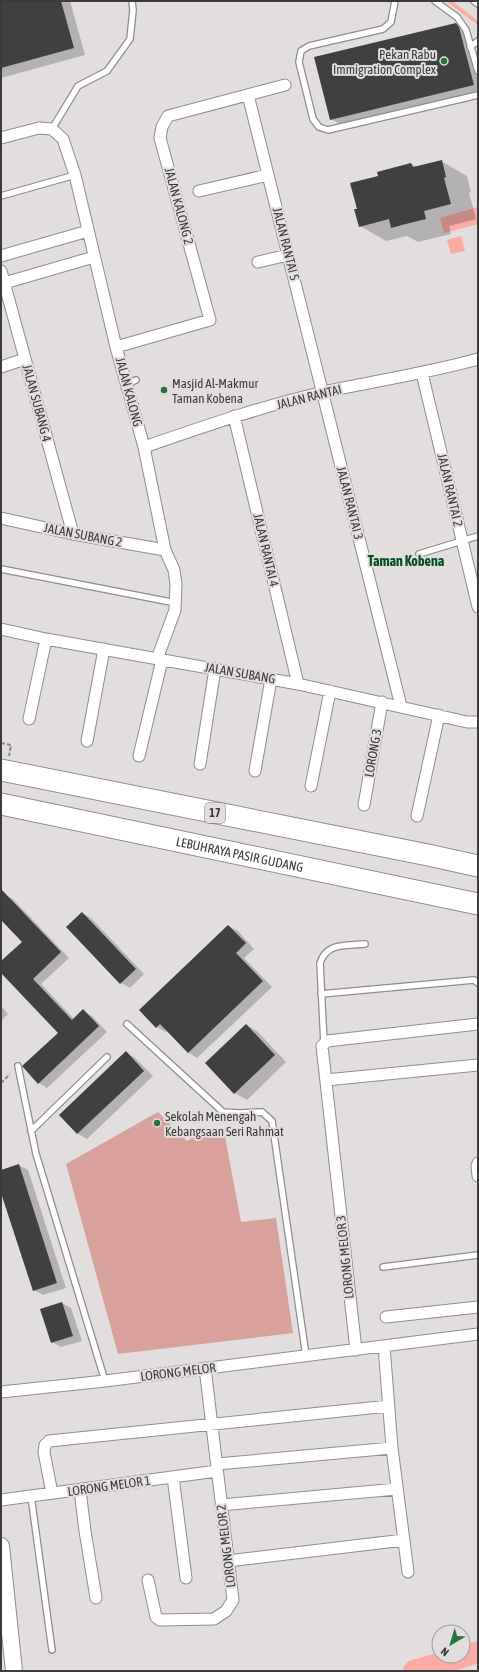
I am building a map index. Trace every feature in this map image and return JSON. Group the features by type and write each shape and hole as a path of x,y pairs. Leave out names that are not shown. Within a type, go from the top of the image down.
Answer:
{"highway":[{"name":"17","path":"1,770 478,866"},
{"name":"LEBUHRAYA PASIR GUDANG","path":"1,804 478,904"},
{"path":"428,855 478,858"},
{"path":"428,855 478,863"}],"street":[{"name":"JALAN KALONG 2","path":"116,347 210,320 160,138 162,127 168,116 285,85"},
{"name":"JALAN RANTAI 5","path":"248,95 323,392"},
{"path":"1,138 39,128 52,129"},
{"name":"JALAN KALONG","path":"52,129 63,139 74,176 116,347 131,382 166,550 174,570 176,603 173,620 159,659 139,756"},
{"path":"200,191 268,175"},
{"path":"1,256 88,231"},
{"path":"258,262 288,255"},
{"path":"3,284 94,257"},
{"name":"JALAN SUBANG 4","path":"1,271 3,284 73,534"},
{"path":"1,367 25,359"},
{"name":"JALAN RANTAI","path":"144,447 234,416 323,392 422,373 478,359"},
{"name":"JALAN RANTAI 2","path":"422,373 478,607"},
{"name":"JALAN RANTAI 3","path":"323,392 401,706"},
{"name":"JALAN RANTAI 4","path":"234,416 298,684"},
{"name":"JALAN SUBANG 2","path":"1,518 73,534 166,550"},
{"name":"JALAN SUBANG","path":"1,629 46,639 298,684 467,722 478,722"},
{"path":"29,719 46,639"},
{"path":"87,741 104,649"},
{"path":"200,764 215,669"},
{"path":"254,771 271,679"},
{"path":"311,786 330,691"},
{"name":"LORONG 3","path":"364,805 382,702"},
{"path":"417,816 439,715"},
{"path":"324,1043 327,1041 478,1024"},
{"name":"LORONG MELOR 3","path":"324,1043 322,1046 356,1350"},
{"path":"326,1080 478,1065"},
{"path":"478,1163 478,1176"},
{"path":"386,1317 478,1307"},
{"path":"356,1350 478,1334"},
{"path":"384,1346 392,1448 408,1572"},
{"name":"LORONG MELOR","path":"1,1392 105,1381 356,1350"},
{"name":"LORONG MELOR 2","path":"148,1580 156,1617 160,1620 214,1619 226,1611 233,1600 205,1368"},
{"path":"52,1494 44,1452 45,1445 49,1441 389,1406"},
{"name":"LORONG MELOR 1","path":"1,1500 173,1477 217,1467 392,1448"},
{"path":"173,1477 186,1578"},
{"path":"221,1505 397,1489"},
{"path":"80,1490 96,1598"},
{"path":"228,1561 404,1540"},
{"path":"1,1546 14,1671"}],"lane":[{"path":"52,129 78,86 107,71 130,39 133,10 132,1"},
{"path":"395,1 391,22 384,29 309,46 301,51 299,62 313,119 319,127 328,130 478,95"},
{"path":"435,1 457,17 466,30 478,71"},
{"path":"474,1 478,4"},
{"path":"470,47 478,41"},
{"path":"1,196 74,176"},
{"path":"419,554 478,536"},
{"path":"1,569 176,603"},
{"path":"324,1043 320,963 324,952 334,947 365,944"},
{"path":"321,994 474,980 478,983"},
{"path":"127,1024 223,1112 262,1112 272,1121 306,1356"},
{"path":"31,1131 107,1057"},
{"path":"18,1066 36,1154 105,1381"},
{"path":"383,1267 478,1255"},
{"path":"31,1496 52,1650"}],"path":[{"path":"1,743 11,745"}],"shaded area":[{"path":"478,207 478,224 444,233 440,218"},
{"path":"461,236 465,251 451,254 447,240"},
{"path":"158,1112 187,1141 208,1129 224,1131 241,1222 276,1218 293,1333 118,1354 66,1164"}],"building":[{"path":"1,1 61,1 74,48 1,68"},
{"path":"456,23 459,27 474,85 330,120 314,57"},
{"path":"442,160 446,177 444,178 451,204 424,211 426,219 391,228 389,219 359,227 354,209 357,209 350,183 378,176 377,172 411,163 413,167"},
{"path":"1,889 61,952 33,979 72,1020 83,1009 99,1026 38,1084 22,1066 58,1033 1,973 1,961 22,942 1,920"},
{"path":"82,912 136,969 120,984 66,927"},
{"path":"228,925 246,943 236,953 263,981 188,1053 160,1024 156,1028 139,1010"},
{"path":"246,1024 275,1055 234,1094 205,1063"},
{"path":"126,1051 144,1071 77,1134 59,1115"},
{"path":"19,1164 57,1283 33,1291 1,1193 1,1170"},
{"path":"62,1302 73,1336 51,1343 40,1309"}],"waterway":[{"path":"449,1 478,23"},
{"path":"414,1671 478,1652"}],"place":[{"name":"Pekan Rabu Immigration Complex","path":"444,61"},
{"name":"Masjid Al-Makmur Taman Kobena","path":"164,390"},
{"name":"Sekolah Menengah Kebangsaan Seri Rahmat","path":"157,1123"}],"district":[{"name":"Taman Kobena","path":"406,561"}]}
